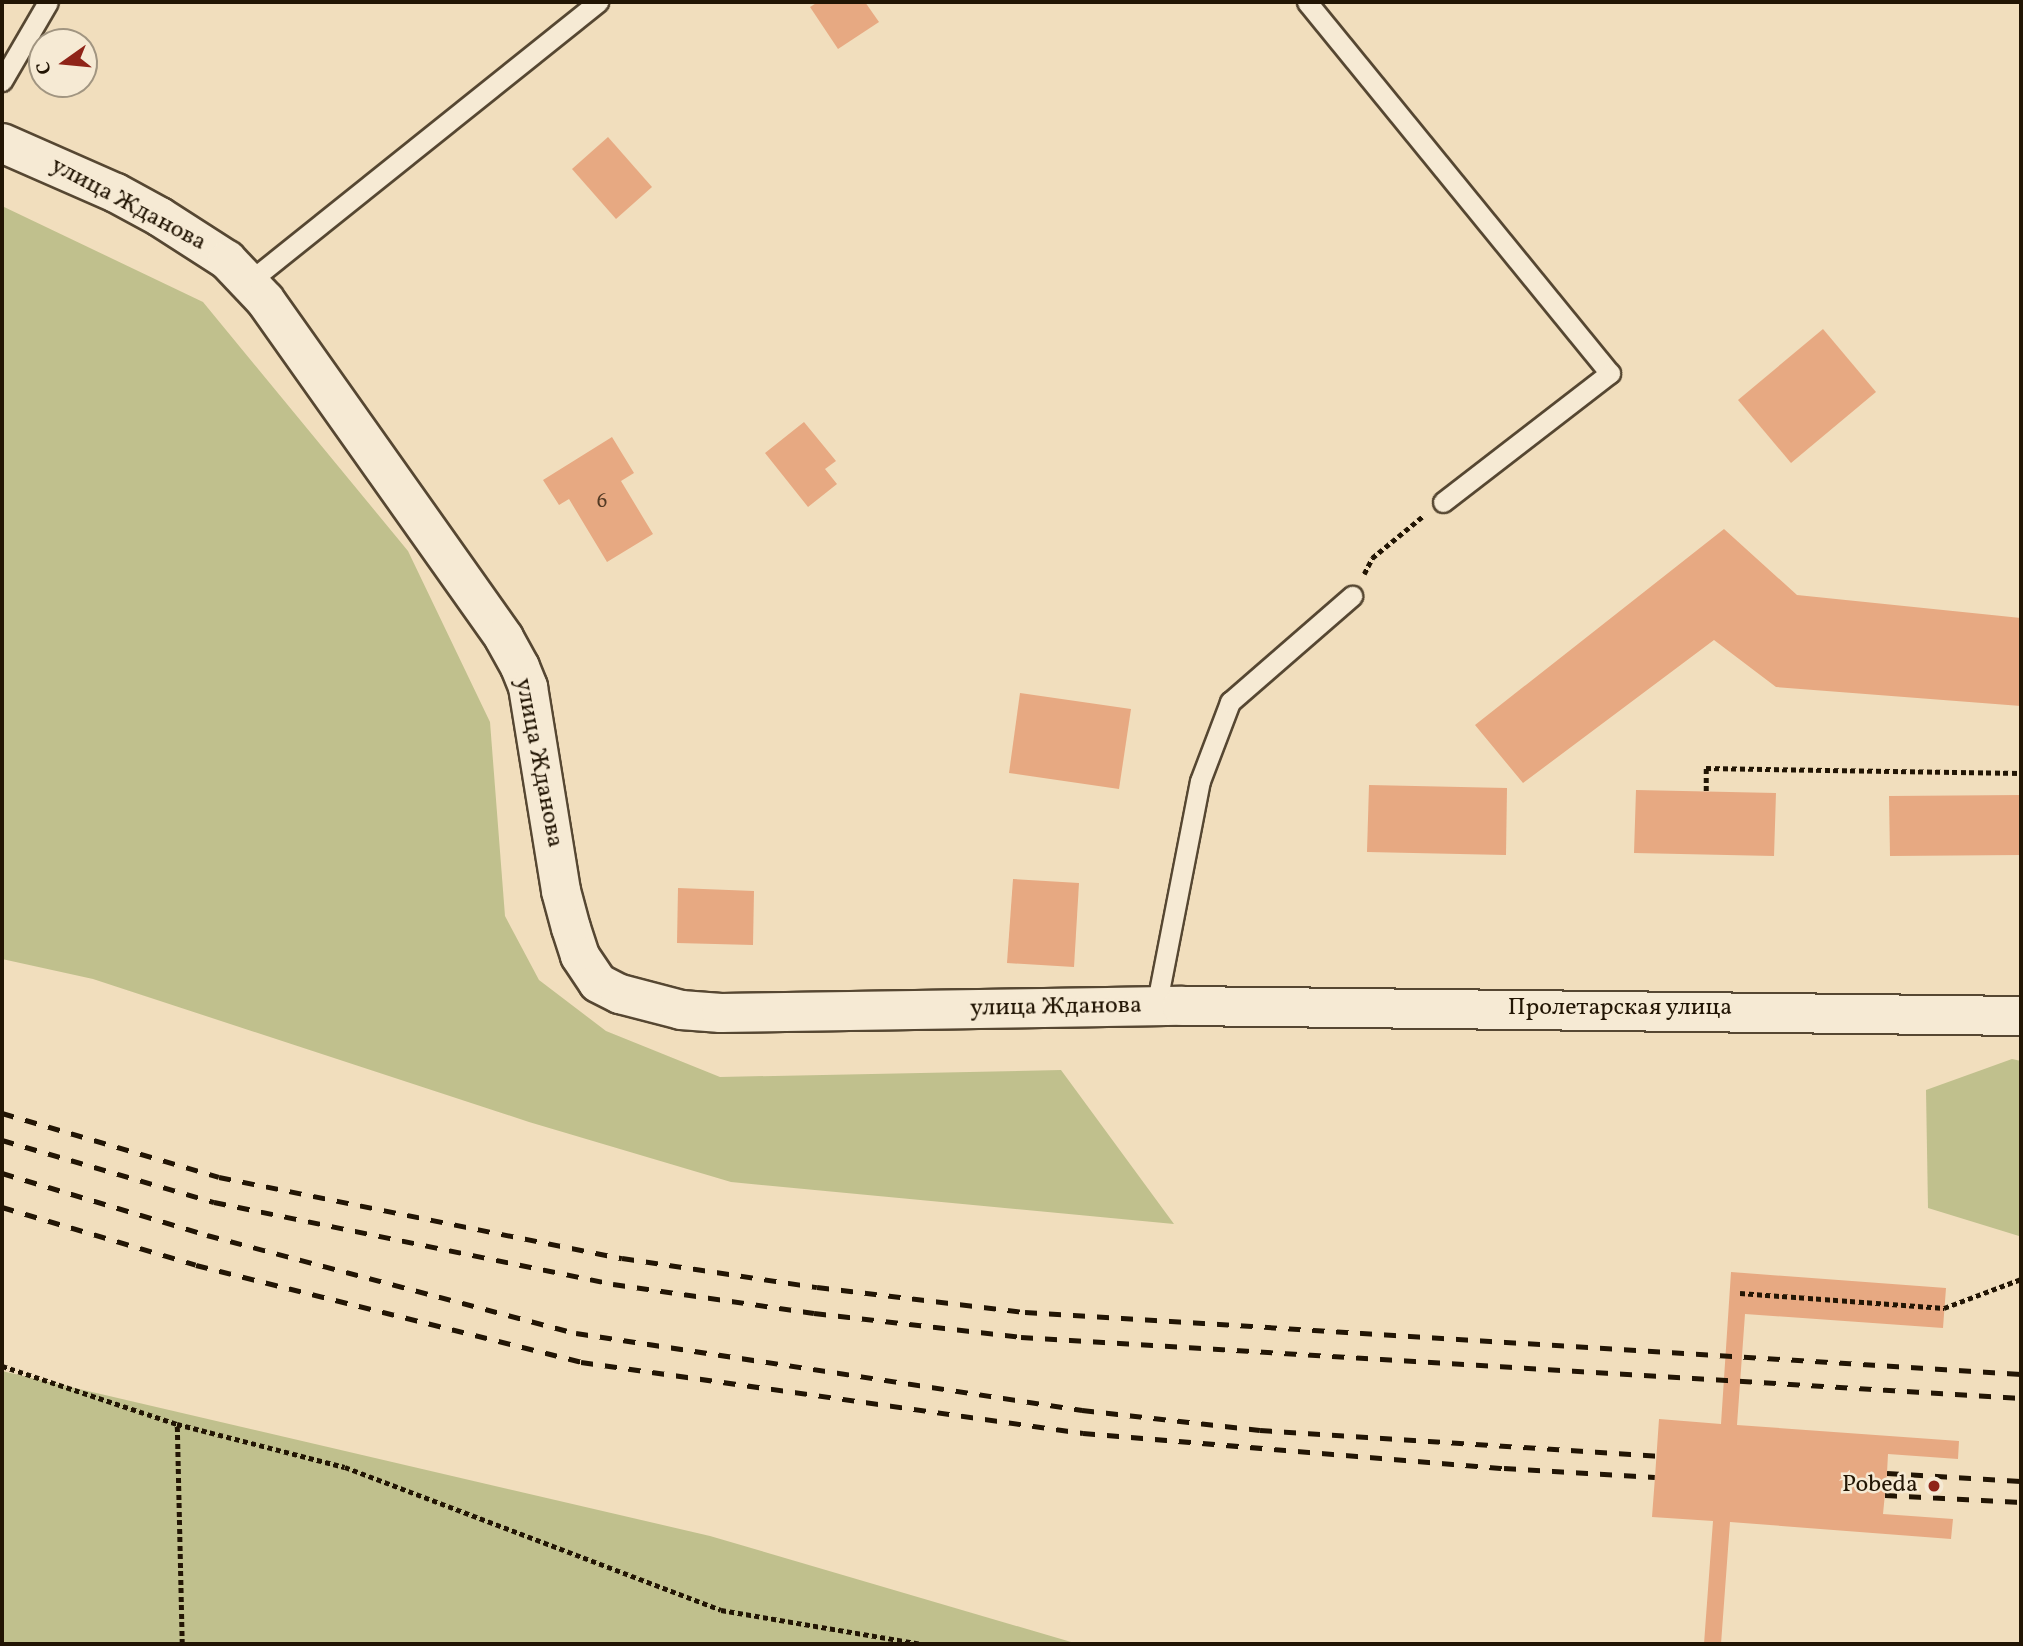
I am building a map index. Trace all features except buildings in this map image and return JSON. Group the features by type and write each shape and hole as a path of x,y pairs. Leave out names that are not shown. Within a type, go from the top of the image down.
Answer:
{"main road":[{"name":"улица Жданова","path":"2,143 116,193 160,217 227,260 250,281 504,638 520,667 527,687 561,891 580,956 598,984 651,1004 720,1013 1218,1006"},
{"name":"Пролетарская улица","path":"1218,1006 2021,1016"}],"lane":[{"path":"2,81 48,2"},
{"path":"250,281 598,2"},
{"path":"1307,2 1610,373 1443,502"},
{"path":"1156,1007 1200,781 1230,702 1352,596"}],"path":[{"path":"1352,596 1372,558 1443,502"},
{"path":"1706,791 1706,768 2021,773"},
{"path":"1740,1293 1944,1308 2021,1279"},
{"path":"2,1366 177,1424 345,1467 721,1610 923,1644"},
{"path":"177,1424 182,1644"}],"green space":[{"path":"2,206 203,302 408,551 490,722 505,916 539,980 606,1031 720,1077 1061,1070 1174,1224 731,1182 529,1122 93,979 2,959"},
{"path":"2012,1059 2021,1061 2019,1236 1928,1208 1926,1090"},
{"path":"2,1371 710,1536 1078,1644 2,1644"}],"railway":[{"path":"2,1113 219,1177 622,1258 817,1287 1025,1312 2021,1374"},
{"path":"2,1140 214,1202 613,1284 814,1313 1021,1337 2021,1398"},
{"path":"2,1173 207,1235 576,1333 1082,1410 1260,1430 1657,1456"},
{"path":"2,1207 196,1265 581,1362 1083,1433 1504,1468 1655,1477"},
{"path":"1887,1473 2021,1481"},
{"path":"1885,1495 2021,1502"}],"place":[{"name":"Pobeda","path":"1934,1486"}]}
